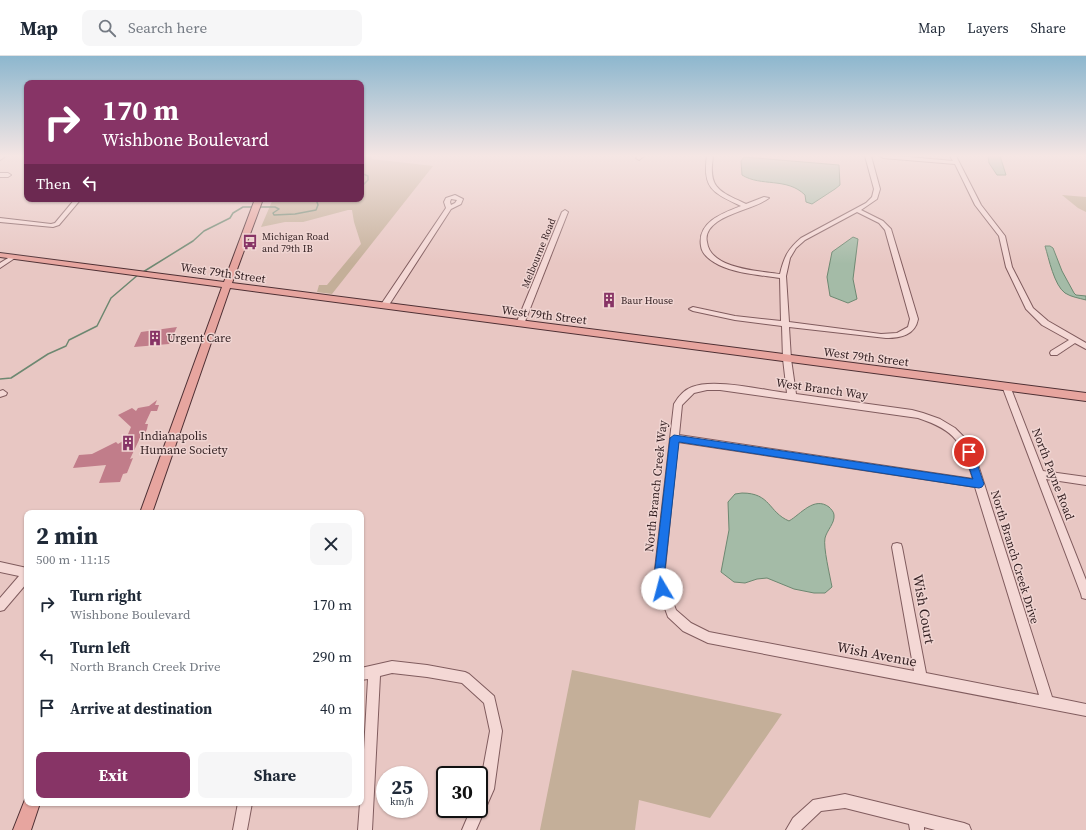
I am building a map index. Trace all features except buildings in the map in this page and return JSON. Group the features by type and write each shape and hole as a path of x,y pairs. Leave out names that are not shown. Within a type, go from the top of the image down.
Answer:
{"main road":[{"path":"149,510 227,285 258,202"},
{"name":"West 79th Street","path":"0,255 1086,397"},
{"path":"22,830 31,806"}],"street":[{"path":"721,192 747,206"},
{"path":"792,397 787,359 782,276 787,258 798,243 810,234 872,202 877,192"},
{"path":"971,192 978,205 1002,236 1009,267 1028,306 1045,323 1086,346"},
{"path":"766,198 719,219 708,226 703,236 702,247 704,251 714,260 730,267 782,276"},
{"path":"0,220 44,226 57,224 75,202"},
{"path":"384,306 449,208"},
{"path":"693,309 735,318 881,336 896,336 908,332 913,326 914,319 888,229 878,220 857,210"},
{"name":"Melbourne Road","path":"520,324 565,212"},
{"path":"0,266 13,257"},
{"path":"1054,353 1075,340"},
{"name":"North Payne Road","path":"1006,386 1086,594"},
{"name":"West Branch Way","path":"690,391 704,387 720,387 912,413 931,418 948,427"},
{"name":"North Branch Creek Way","path":"669,610 659,578 678,404 690,391"},
{"name":"North Branch Creek Drive","path":"948,427 961,438 967,448 1047,702"},
{"path":"674,438 979,484"},
{"path":"1039,474 1086,481"},
{"name":"Wish Court","path":"897,547 921,678"},
{"path":"0,567 24,573"},
{"path":"0,606 24,578"},
{"name":"Wish Avenue","path":"669,610 687,627 708,636 1086,710"},
{"path":"365,830 367,672 392,667 427,671 465,678 490,700 496,731 488,783"},
{"path":"793,830 798,823 818,805 845,801 916,823 964,830"},
{"path":"240,830 244,806"},
{"path":"469,830 474,818"}],"shaded area":[{"path":"364,192 412,192 332,294 317,292 319,285 327,285 361,244 352,210 303,222 285,222 261,227 272,202 364,202"},
{"path":"802,192 830,192 812,204 806,202 805,195"},
{"path":"1062,195 1086,197 1086,212 1078,208"},
{"path":"853,237 858,239 853,279 857,299 848,303 830,296 827,277 832,252"},
{"path":"1045,246 1050,246 1053,248 1062,271 1074,293 1076,295 1086,296 1086,300 1070,296 1061,289 1052,271"},
{"path":"742,493 759,496 764,499 777,513 789,521 813,505 823,504 830,508 834,513 834,518 826,535 825,542 832,587 825,593 814,593 794,589 767,578 757,579 745,583 734,582 721,572 729,530 728,502 735,494"},
{"path":"572,670 782,714 710,818 639,800 635,830 540,830"}],"waterway":[{"path":"258,207 275,207 279,209 273,213 274,215 295,214 316,210 318,205 317,202"},
{"path":"143,272 193,241 204,231 230,218 233,213 243,207 254,207"},
{"path":"0,379 11,378 48,354 66,346 69,340 97,326 111,298 139,274"}],"place":[{"name":"Michigan Road and 79th IB","path":"250,242"},
{"name":"Baur House","path":"609,300"},
{"name":"Urgent Care","path":"155,338"},
{"name":"Indianapolis Humane Society","path":"128,443"}],"route":[{"path":"662,589 659,578 674,438 979,484 969,452"}]}
